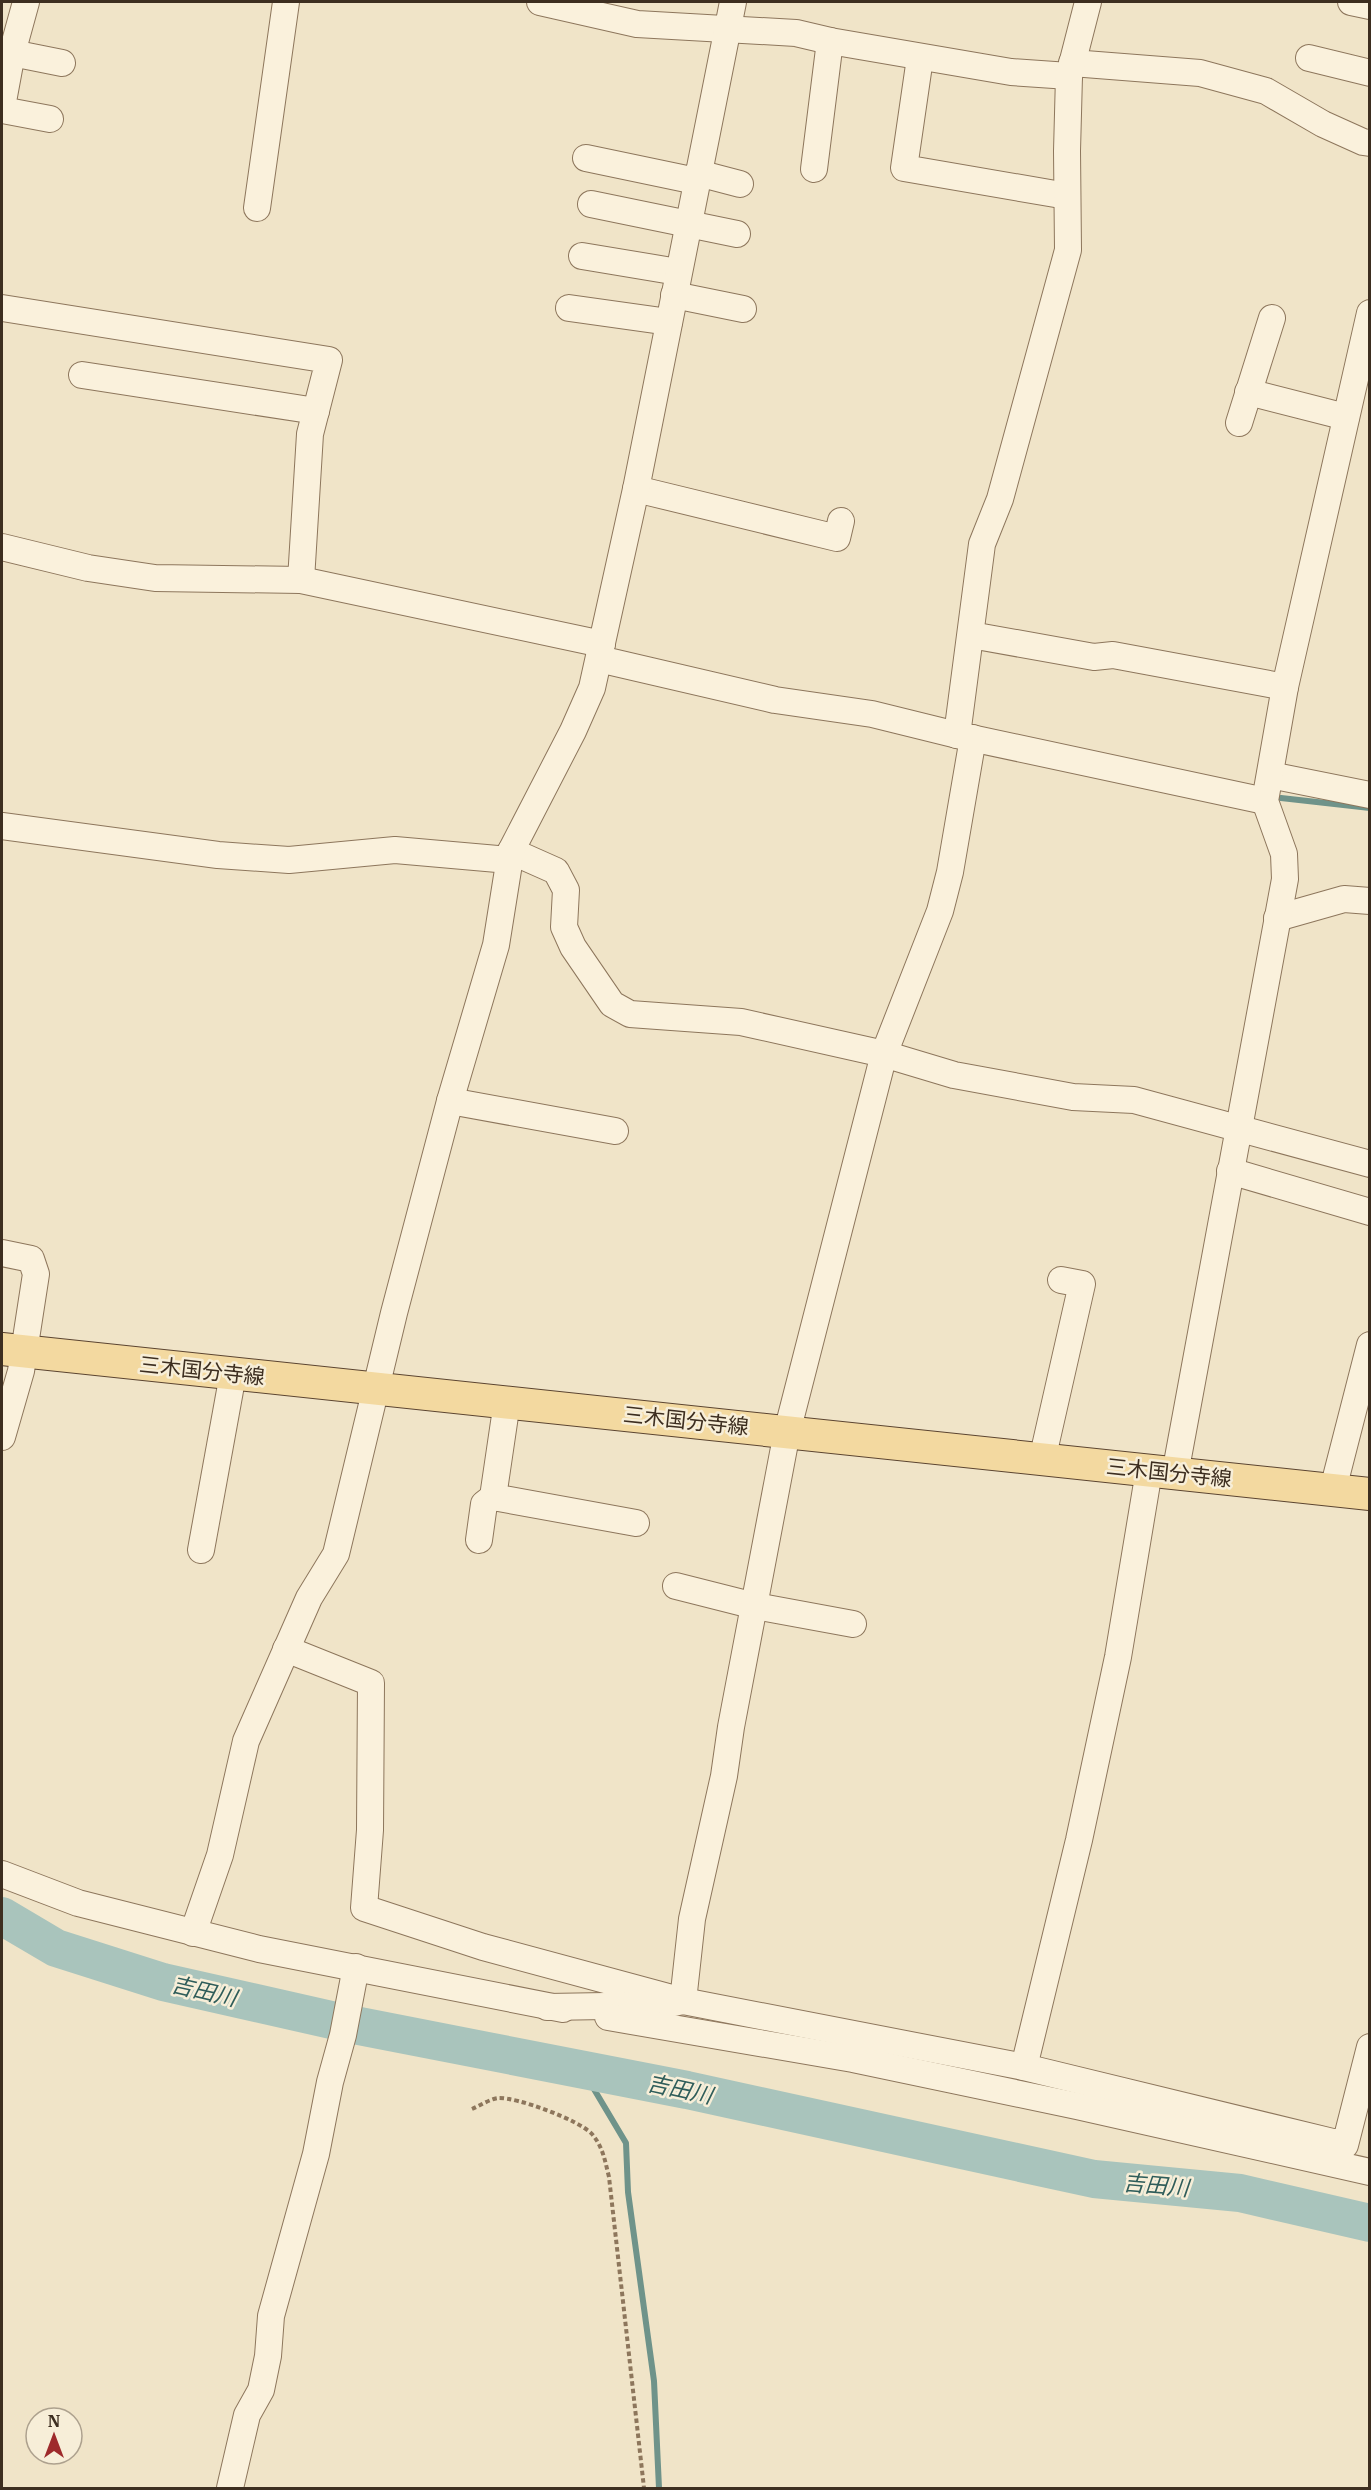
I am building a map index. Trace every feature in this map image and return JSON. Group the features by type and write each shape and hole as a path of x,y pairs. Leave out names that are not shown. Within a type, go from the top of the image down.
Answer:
{"main road":[{"name":"三木国分寺線","path":"13,1350 1370,1494"}],"street":[{"path":"26,2 12,53 2,109 50,119"},
{"path":"257,208 286,2"},
{"path":"549,2 636,24 796,33 920,58 1011,72 1070,70 1200,73 1266,91 1323,123 1363,142 1370,143"},
{"path":"193,1933 220,1855 246,1741 309,1598 336,1554 450,1101 496,945 510,855 573,731 592,688 636,489 733,2"},
{"path":"682,2001 692,1919 724,1776 730,1727 787,1432 884,1054 940,911 950,872 971,635 982,544 1000,499 1068,250 1070,70 1088,2"},
{"path":"1351,2 1370,6"},
{"path":"814,169 830,41"},
{"path":"12,53 63,63"},
{"path":"920,58 904,168 1067,196"},
{"path":"1310,58 1370,73"},
{"path":"586,158 740,184"},
{"path":"591,204 737,234"},
{"path":"582,256 676,283 743,309"},
{"path":"2,308 329,360 310,434 302,580"},
{"path":"569,308 669,322"},
{"path":"1024,2067 1079,1840 1118,1657 1162,1472 1238,1130 1285,879 1284,854 1265,801 1286,687 1346,417 1363,375 1370,313"},
{"path":"1239,423 1272,318"},
{"path":"82,375 316,411"},
{"path":"1248,392 1346,417"},
{"path":"636,489 837,538 841,521"},
{"path":"2,547 88,568 155,578 302,580 601,652 775,700 872,714 962,731 1265,801"},
{"path":"971,635 1094,657 1113,655 1286,687"},
{"path":"1270,775 1370,795"},
{"path":"2,826 218,855 289,860 395,850 510,855 556,871 566,890 564,927 573,947 612,1004 630,1014 741,1022 884,1054 954,1075 1062,1095 1134,1100 1370,1164"},
{"path":"1277,918 1344,899 1370,901"},
{"path":"450,1101 615,1131"},
{"path":"1230,1170 1370,1212"},
{"path":"2,1254 31,1259 36,1274 13,1350 21,1371 2,1437"},
{"path":"1042,1460 1082,1284 1061,1280"},
{"path":"1333,1489 1370,1346"},
{"path":"201,1550 234,1374"},
{"path":"479,1540 484,1504 493,1497 507,1402"},
{"path":"493,1497 636,1523"},
{"path":"676,1586 754,1606 853,1624"},
{"path":"286,1649 371,1683 370,1830 364,1908 483,1947 682,2001 1024,2067 1345,2145 1370,2048"},
{"path":"2,1874 78,1904 259,1949 354,1976 853,2059 1077,2106 1370,2172"},
{"path":"230,2488 247,2415 261,2390 268,2356 271,2316 316,2154 354,1976"},
{"path":"547,2007 664,2005 682,2001"}],"path":[{"path":"472,2109 497,2098 545,2109 577,2123 591,2133 603,2150 609,2177 644,2488"}],"waterway":[{"path":"1281,798 1370,808"},
{"name":"吉田川","path":"2,1916 56,1948 163,1982 349,2024 687,2090 1094,2179 1240,2193 1370,2223"},
{"path":"582,2069 626,2143 628,2192 654,2381 659,2488"}]}
